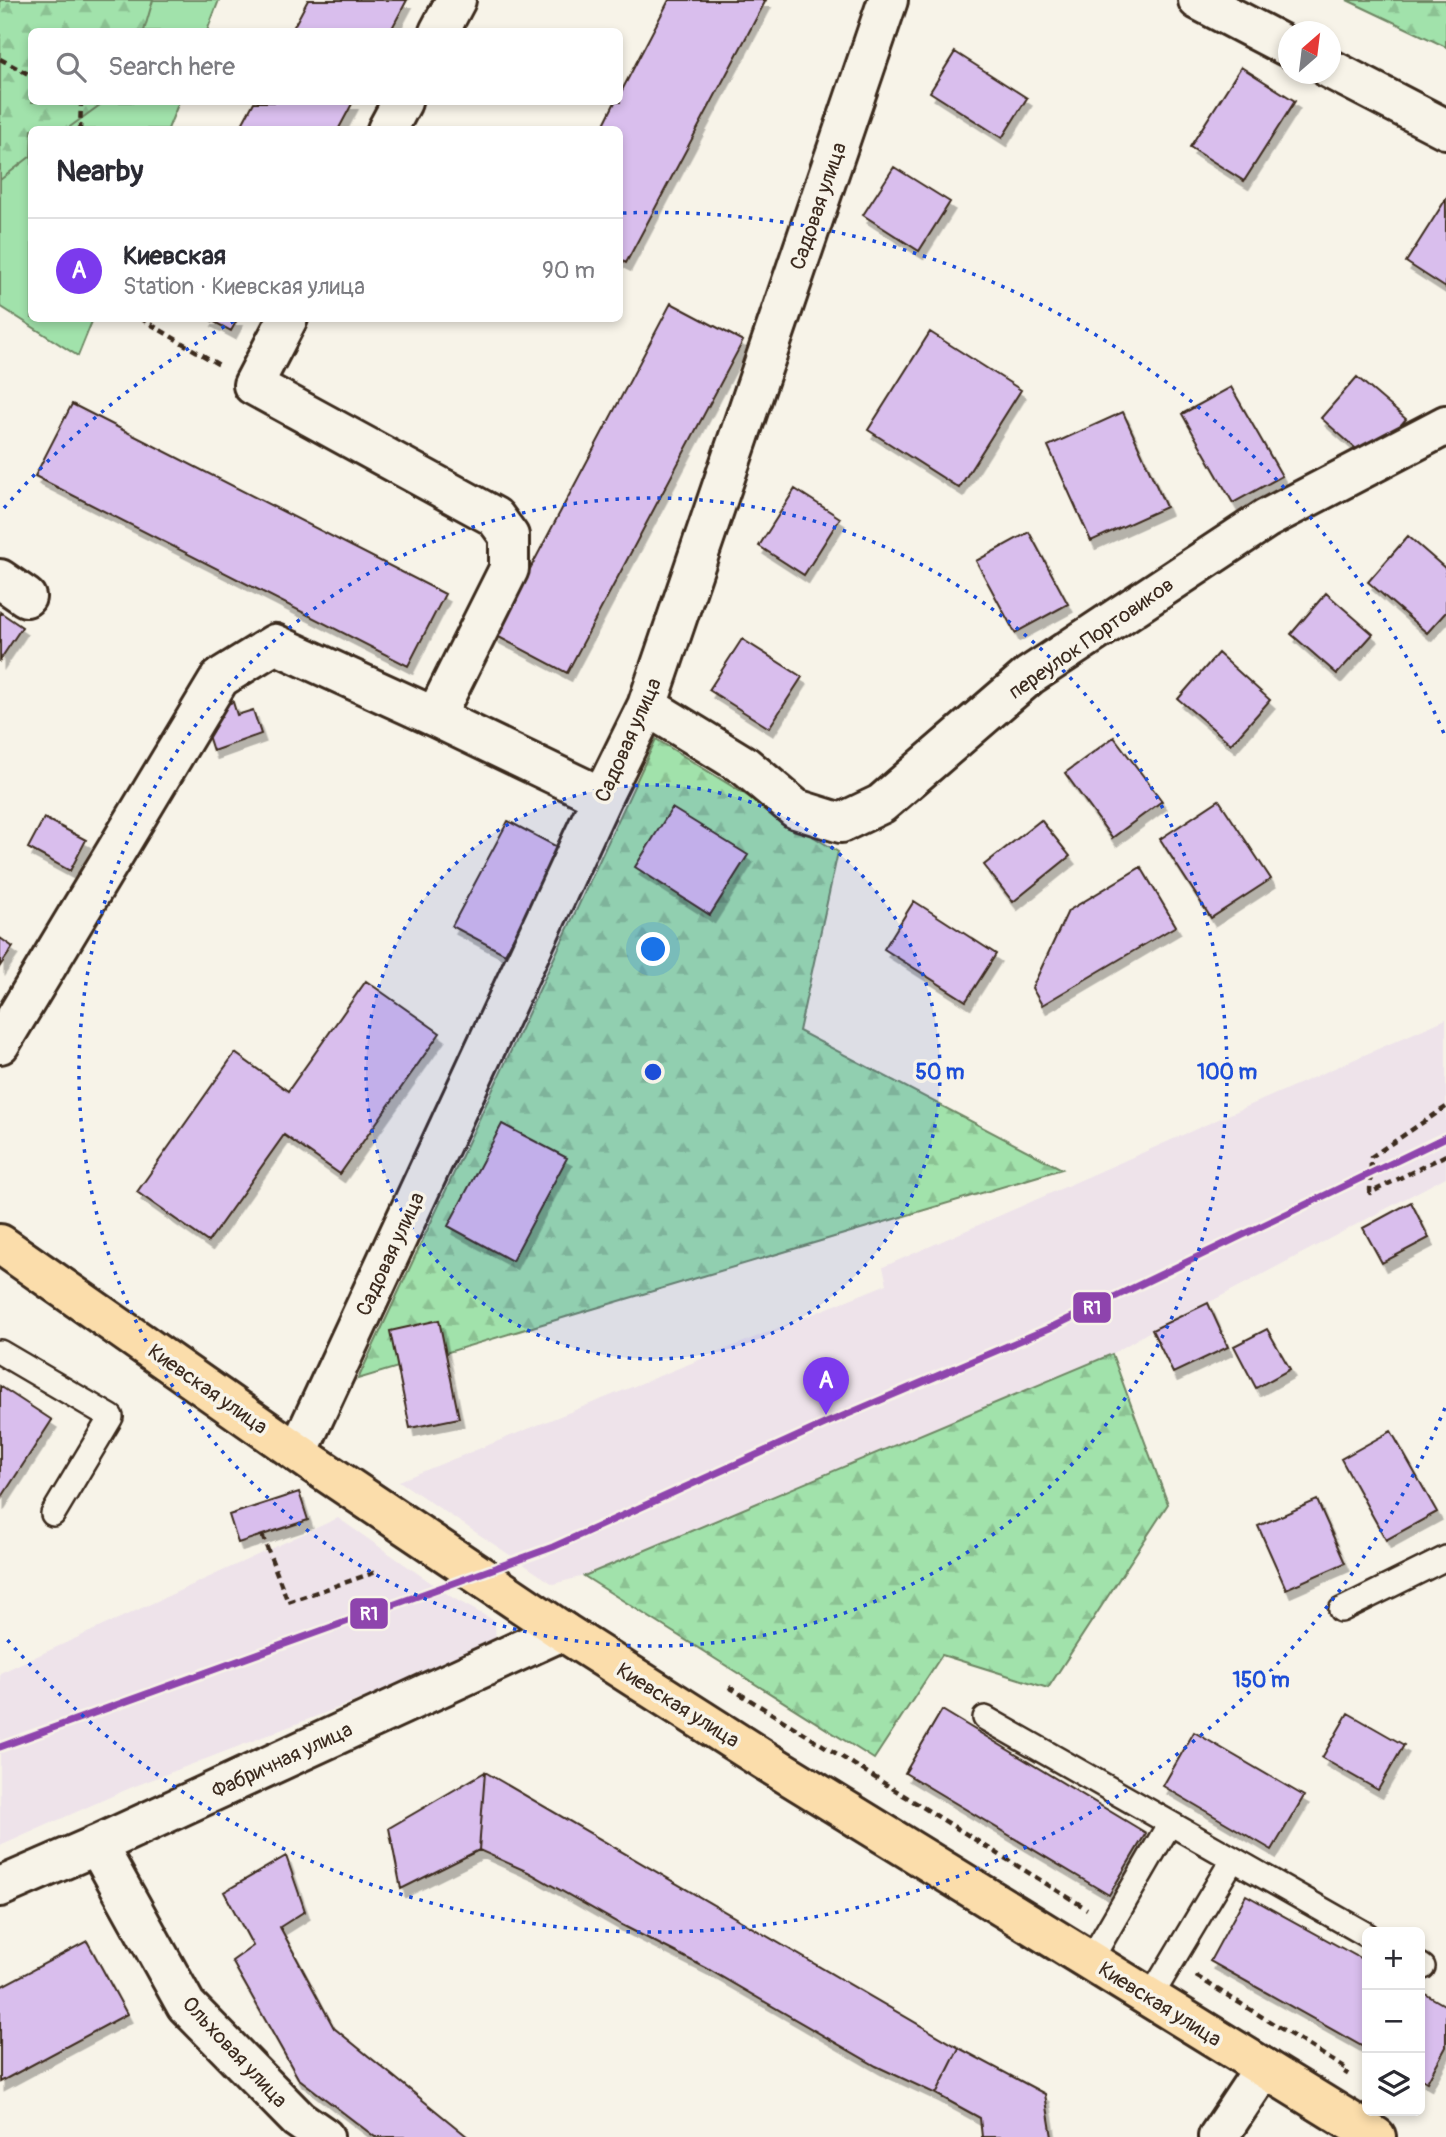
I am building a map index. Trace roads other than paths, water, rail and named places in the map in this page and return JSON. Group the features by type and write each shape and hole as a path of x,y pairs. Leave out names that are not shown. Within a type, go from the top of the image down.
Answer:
{"main road":[{"name":"Киевская улица","path":"0,1244 306,1458 562,1631 764,1760 1376,2137"}],"street":[{"path":"441,28 456,0"},
{"name":"Садовая улица","path":"306,1458 602,797 647,706 888,0"},
{"path":"1198,0 1278,41"},
{"path":"1341,74 1446,129"},
{"path":"389,126 400,105"},
{"path":"286,322 253,385 495,517 509,536 509,569 435,717"},
{"name":"переулок Портовиков","path":"647,706 745,766 796,809 842,823 881,804 1029,676 1266,519 1446,425"},
{"path":"0,1044 220,678 275,644 602,797"},
{"name":"Фабричная улица","path":"0,1887 562,1631"},
{"name":"Ольховая улица","path":"97,1845 186,2006 298,2119 324,2137"},
{"path":"1218,2137 1264,2068"}],"lane":[{"path":"0,1352 111,1417 53,1514"},
{"path":"1341,1610 1446,1558"},
{"path":"985,1718 1362,1932"},
{"path":"1090,1961 1170,1823"},
{"path":"1150,1998 1233,1859"}],"place":[{"name":"Киевская","path":"826,1415"}]}
